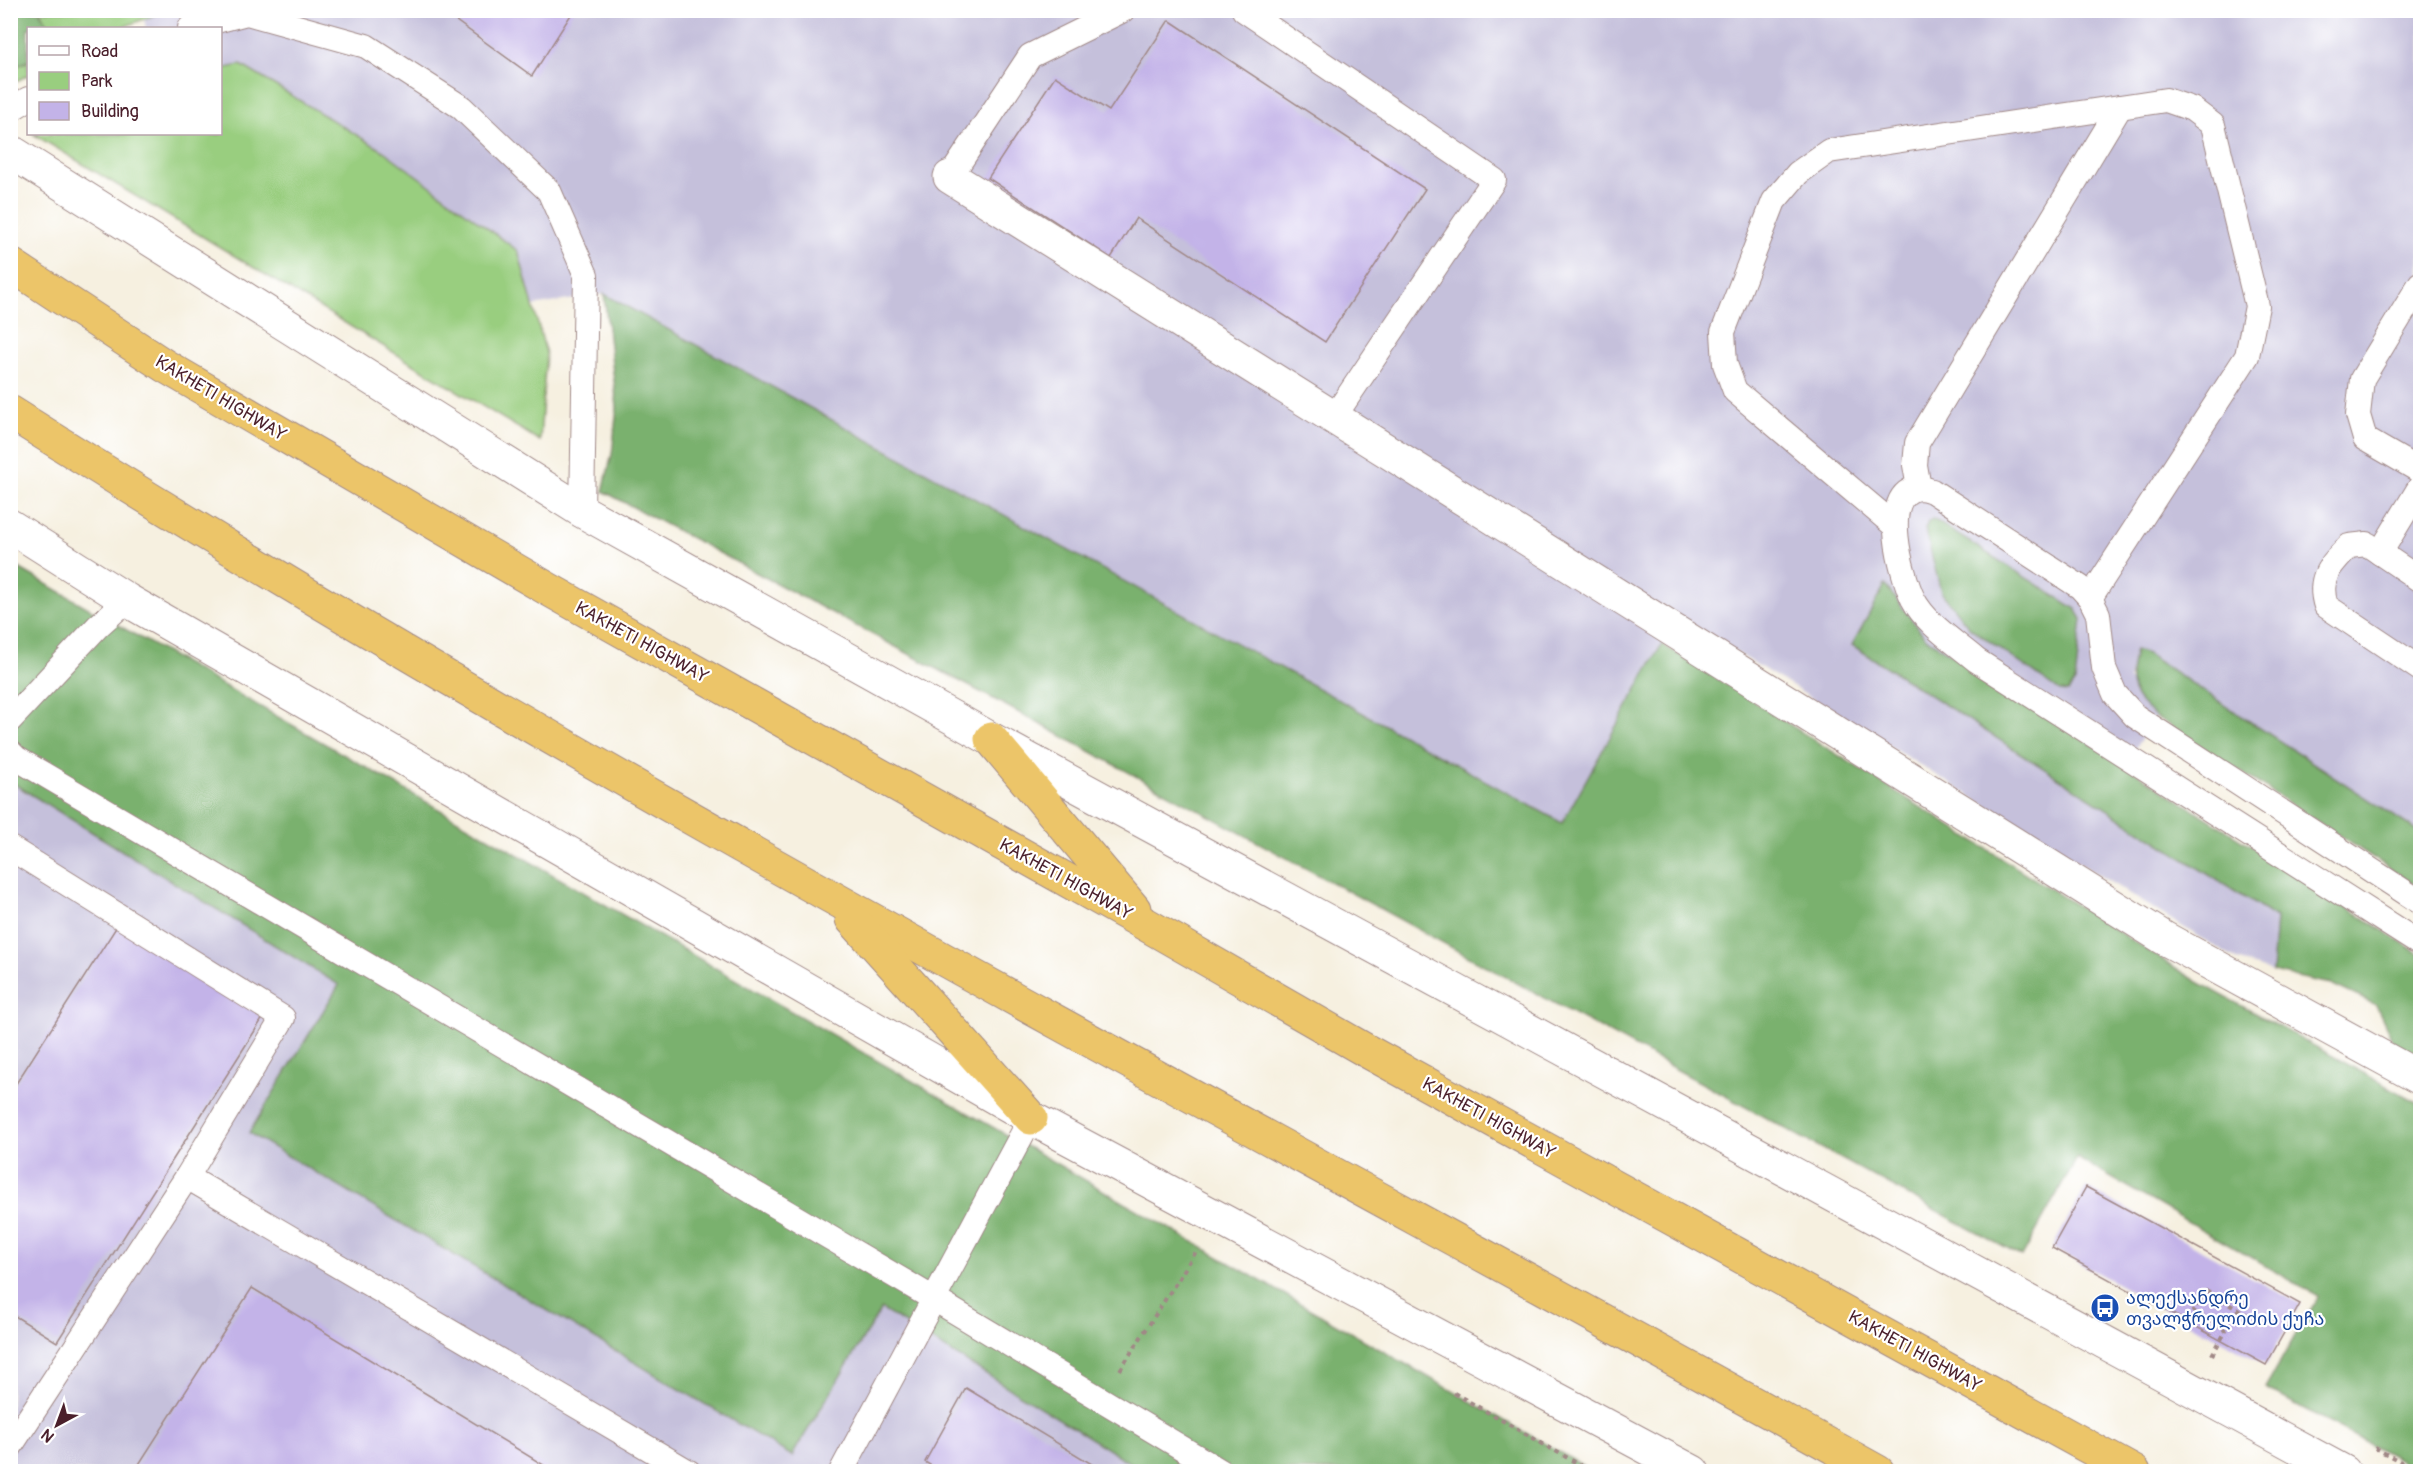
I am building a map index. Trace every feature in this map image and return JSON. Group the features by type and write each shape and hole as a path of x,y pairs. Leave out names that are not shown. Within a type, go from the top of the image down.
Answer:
{"highway":[{"name":"KAKHETI HIGHWAY","path":"10,264 165,366 475,547 1365,1050 2134,1472"},
{"path":"10,412 345,618 835,899 1878,1472"},
{"path":"990,739 1147,925"},
{"path":"835,899 1030,1118"}],"street":[{"path":"10,152 582,511 990,739 2344,1472"},
{"path":"951,177 2164,938 2421,1078"},
{"path":"10,526 127,600 1030,1118 1693,1472"}],"lane":[{"path":"951,177 1030,56 1123,10"},
{"path":"1244,10 1494,180 1334,417"},
{"path":"194,27 247,13 366,46 461,106 549,191 586,276 582,511"},
{"path":"10,110 27,100"},
{"path":"1895,526 1736,391 1725,364 1723,332 1774,201 1798,173 1829,151 2166,100 2192,108 2213,125 2256,306 2247,356 2090,598"},
{"path":"1919,488 1915,465 1917,443 2120,107"},
{"path":"2421,284 2362,380 2358,415 2365,439 2421,471"},
{"path":"2380,553 2421,487"},
{"path":"2421,902 2135,716 2115,694 2104,668 2102,632 2098,614 2090,598 2079,587 1932,491 1919,488 1908,493 1896,514 1895,526 1904,574 1914,601 1934,625 1976,660 2421,944"},
{"path":"2421,579 2367,544 2349,546 2327,573 2321,591 2326,606 2421,669"},
{"path":"10,720 98,626 127,600"},
{"path":"10,752 26,764 934,1299 1222,1472"},
{"path":"10,848 283,1018 188,1176 10,1447"},
{"path":"841,1472 1030,1118"},
{"path":"188,1176 689,1472"}],"path":[{"path":"1101,1399 1199,1247"},
{"path":"2211,1356 2226,1331 2193,1311 2206,1291 2249,1316"}],"shaded area":[{"path":"165,10 2420,11 2420,833 2147,654 2135,650 2129,680 2156,717 2124,764 1926,638 1885,585 1853,645 2276,918 2272,972 2237,960 1684,620 1662,644 1562,823 604,294 533,306 517,251 241,65 222,69 222,27 146,27 144,19"},
{"path":"10,782 339,985 250,1133 791,1456 880,1309 1143,1471 11,1471"}],"green space":[{"path":"11,10 39,11 50,27 27,27 27,61 11,69"},
{"path":"40,11 165,11 124,27 50,27"},
{"path":"27,61 27,76 11,84 11,69"},
{"path":"241,65 385,152 518,251 546,353 540,441 35,135 222,135 222,69"},
{"path":"604,294 1562,823 1662,644 2198,982 2420,1104 2420,1471 2265,1388 2318,1296 2077,1158 2022,1257 1001,703 603,491 612,454 617,407"},
{"path":"1933,519 2076,609 2082,619 2075,682 2068,692 2060,691 1969,627 1941,592 1925,529 1928,522"},
{"path":"10,563 1592,1471 1143,1471 881,1309 792,1456 249,1133 339,985 11,782"},
{"path":"1885,585 1926,638 2420,954 2420,1066 2399,1054 2376,1005 2331,984 2272,972 2276,918 1852,645"},
{"path":"2135,650 2147,654 2420,833 2420,888 2156,717 2135,695 2132,688 2131,673"}],"building":[{"path":"441,10 574,10 532,76"},
{"path":"1169,20 1425,189 1325,342 1136,218 1111,258 988,178 1055,76 1109,111"},
{"path":"117,926 263,1018 57,1342 10,1313 10,1093"},
{"path":"2086,1187 2300,1304 2266,1365 2052,1248"},
{"path":"252,1288 555,1472 134,1472"},
{"path":"966,1388 1105,1472 941,1472 925,1462"}],"place":[{"name":"ალექსანდრე თვალჭრელიძის ქუჩა","path":"2105,1308"}]}
